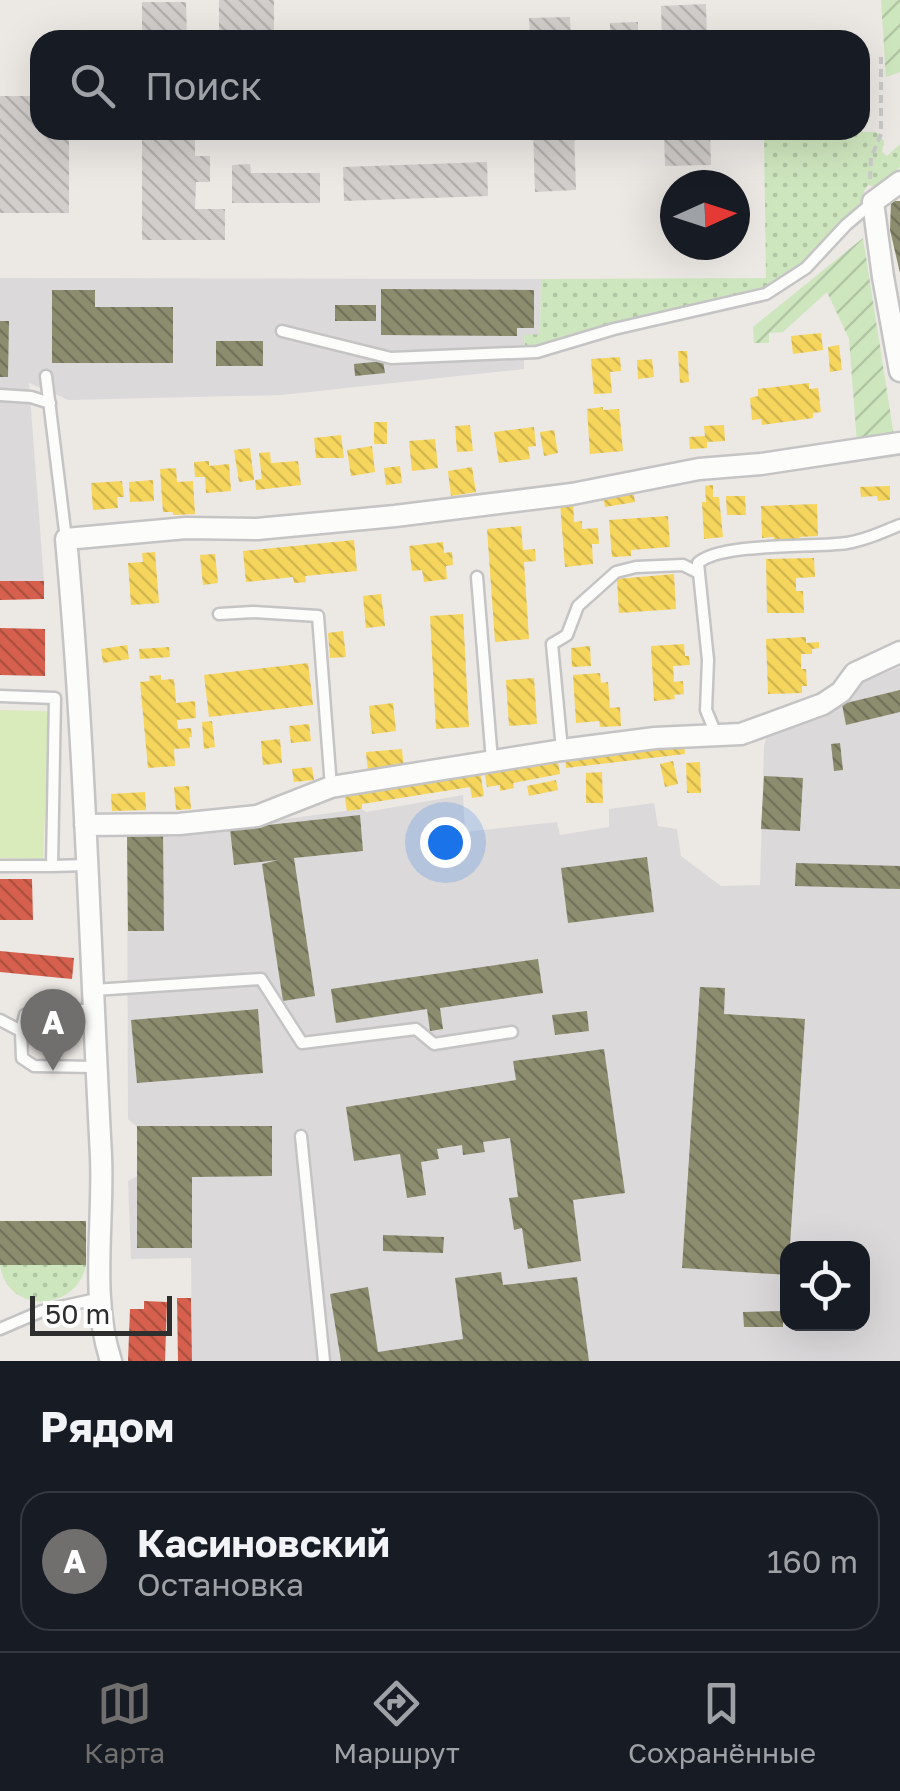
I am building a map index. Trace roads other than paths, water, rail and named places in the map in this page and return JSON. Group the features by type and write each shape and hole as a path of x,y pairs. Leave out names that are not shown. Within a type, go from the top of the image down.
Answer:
{"street":[{"path":"900,182 873,202 900,371"},
{"path":"111,1361 104,1341 101,1298 102,1171 76,653 66,539 186,528 257,529 395,516 572,494 699,469 762,464 900,443"},
{"path":"85,825 178,824 257,816 332,786 655,738 742,734 823,704 840,692 855,673 900,652"}],"lane":[{"path":"282,330 391,358 537,352 766,294 806,268 873,202"},
{"path":"46,376 66,539"},
{"path":"0,395 50,403"},
{"path":"716,735 706,710 708,660 698,563 706,556 731,551 844,544 874,538 900,525"},
{"path":"562,750 552,644 567,635 578,606 616,572 683,565 699,572"},
{"path":"477,577 492,762"},
{"path":"219,614 318,616 332,786"},
{"path":"0,696 55,698 52,866"},
{"path":"0,866 87,865"},
{"path":"96,1068 34,1066 22,1058 21,1031 26,1014 93,999 261,979 302,1043 416,1029 434,1044 512,1032"},
{"path":"0,1020 21,1031"},
{"path":"301,1136 324,1361"},
{"path":"0,1329 42,1311 101,1298"}],"place":[{"name":"Касиновский","path":"53,1071"}]}
